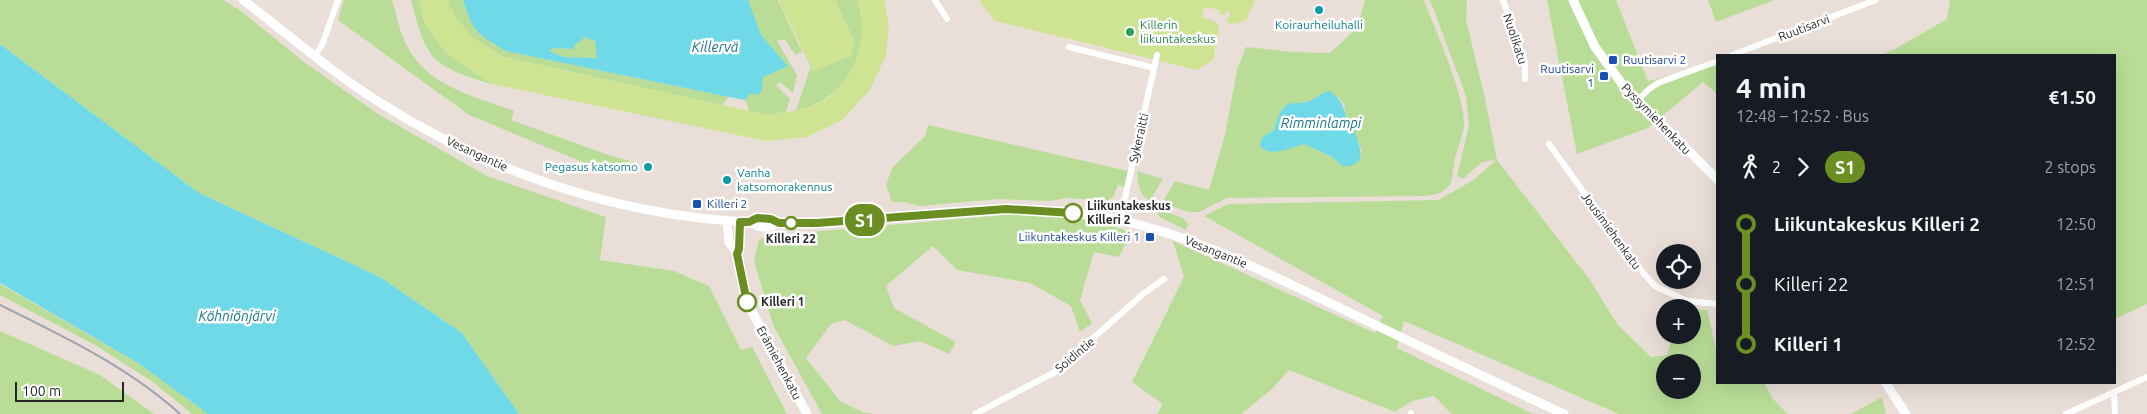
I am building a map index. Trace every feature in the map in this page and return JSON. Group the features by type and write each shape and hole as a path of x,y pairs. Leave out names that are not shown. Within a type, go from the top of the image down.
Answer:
{"street":[{"name":"Vesangantie","path":"242,0 349,82 431,132 505,168 592,197 646,209 744,222 757,218 771,219 779,223 856,221 932,213 1006,209 1078,213 1120,220 1177,235 1242,262 1564,414"},
{"path":"315,56 322,45 338,0"},
{"path":"935,0 947,20"},
{"name":"Nuolikatu","path":"1503,0 1525,62 1525,79"},
{"name":"Pyssymiehenkatu","path":"1573,0 1583,24 1604,60 1636,100 1716,178"},
{"name":"Ruutisarvi","path":"1735,54 1876,0"},
{"path":"1069,47 1154,68"},
{"name":"Sykeraitti","path":"1120,220 1157,55"},
{"path":"1636,100 1649,88 1658,83 1716,62"},
{"name":"Jousimiehenkatu","path":"1549,144 1637,266 1655,286 1687,301 1716,304"},
{"name":"Erämiehenkatu","path":"727,221 727,234 729,242 737,254 747,302 806,414"},
{"name":"Erämiehenkatu","path":"737,254 744,222"},
{"name":"Soidintie","path":"975,414 1055,372 1143,294 1164,280"},
{"path":"2066,414 2114,394 2147,377"},
{"path":"1886,384 1906,414"},
{"path":"2114,394 2115,414"}],"green space":[{"path":"0,0 223,0 241,11 304,62 378,114 487,176 606,217 600,260 674,271 709,286 741,350 752,347 787,414 519,414 462,333 380,277 199,193 0,44"},
{"path":"344,0 392,0 401,32 411,53 422,67 435,77 465,93 514,111 511,120 617,158 629,160 626,173 597,168 469,115 338,20"},
{"path":"411,0 419,0 425,23 447,54 492,84 459,73 436,60 424,42"},
{"path":"419,0 448,0 463,27 477,40 504,57 768,115 799,110 821,102 828,98 847,77 853,67 860,46 861,24 858,0 884,0 889,24 886,55 870,90 842,120 807,137 766,141 492,84 447,54 425,23"},
{"path":"448,0 463,0 468,16 506,51 729,97 722,105 504,57 472,38 452,13"},
{"path":"748,0 778,0 802,52 795,55 785,39 777,41 797,75 793,93 780,82 776,85 790,99 786,112 768,115 749,111 745,100 751,93 761,35"},
{"path":"779,0 835,0 854,41 852,55 813,72"},
{"path":"835,0 858,0 863,37 861,50 852,71 837,89 818,103 796,110 811,66 813,71 854,41"},
{"name":"Killerin liikuntakeskus","path":"979,0 1255,0 1246,20 1235,24 1228,23 1227,21 1231,12 1226,11 1225,15 1219,14 1220,10 1204,7 1202,17 1217,22 1219,28 1213,60 1197,70 995,21"},
{"path":"1365,0 1424,0 1455,80 1463,112 1463,133 1455,158 1452,179 1447,188 1427,196 1227,198 1199,212 1189,212 1162,203 1175,181 1209,190 1225,135 1237,70 1246,47 1292,52 1330,53 1357,28","holes":["1338,97 1344,104 1346,117 1355,122 1354,132 1362,152 1342,166 1329,155 1305,144 1275,152 1264,136 1274,130 1290,104 1299,104 1317,98"]},
{"path":"1430,0 1467,0 1466,20 1485,98 1497,160 1590,280 1617,324 1651,357 1656,356 1656,399 1701,399 1701,354 1667,354 1670,344 1701,344 1701,310 1707,310 1716,350 1716,384 1765,384 1773,399 1788,414 1619,414 1404,321 1397,348 1533,414 1452,414 1434,396 1412,401 1395,412 1289,370 1271,390 1241,414 1157,414 1163,404 1132,382 1184,277 1173,241 1375,333 1383,316 1204,216 1228,204 1438,200 1472,181 1496,160 1482,162 1463,179 1457,176 1469,125 1466,96"},
{"path":"1547,0 1616,0 1648,81 1716,65 1716,93 1703,82 1648,128 1577,154"},
{"path":"1708,0 1774,0 1716,22"},
{"path":"1950,0 2147,0 2147,304 2116,319 2116,54 1883,54 1947,19"},
{"path":"585,37 595,41 598,58 564,57 549,51 554,48 573,49 573,46"},
{"path":"928,125 1128,171 1124,187 1118,185 1113,197 1107,201 1067,198 1049,201 999,199 920,206 904,202 892,202 886,185 892,168 925,136"},
{"path":"1137,171 1163,179 1150,200 1141,192"},
{"path":"1152,207 1183,218 1188,224 1186,230 1161,218"},
{"path":"1004,215 1053,216 1085,220 1116,227 1131,233 1119,257 1094,252 1080,300 1092,323 1080,332 1071,306 1030,283 957,270 933,246 886,286 894,308 956,342 949,354 920,341 893,346 845,320 831,324 806,358 841,402 863,412 874,414 822,414 773,325 754,261 759,239 799,233"},
{"path":"0,284 138,363 208,414 192,414 153,382 95,345 0,295"},
{"path":"0,331 100,375 154,414 0,414"},
{"path":"1882,397 1886,414 1851,414"}],"water":[{"name":"Killervä","path":"463,0 748,0 761,35 788,66 763,77 762,90 758,95 751,93 745,100 506,51 478,31 470,19","holes":["585,37 595,41 597,58 564,57 549,51 554,48 573,49"]},
{"name":"Köhniönjärvi","path":"0,44 199,193 380,277 462,333 519,414 208,414 138,363 0,283"},
{"name":"Rimminlampi","path":"1329,91 1336,96 1344,108 1346,117 1355,122 1355,133 1360,151 1359,161 1351,166 1342,166 1329,155 1305,144 1271,152 1261,148 1260,142 1264,136 1274,130 1279,115 1287,105 1312,100"}],"railway":[{"path":"0,305 117,367 160,397 180,414"}],"bus line":[{"name":"S1","path":"747,302 737,254 739,249 740,222 749,222 757,218 771,219 779,223 860,221 932,213 1006,209 1073,213"}],"place":[{"name":"Koiraurheiluhalli","path":"1319,10"},
{"name":"Killerin liikuntakeskus","path":"1130,32"},
{"name":"Ruutisarvi 2","path":"1613,60"},
{"name":"Ruutisarvi 1","path":"1604,76"},
{"name":"Pegasus katsomo","path":"648,167"},
{"name":"Vanha katsomorakennus","path":"727,180"},
{"name":"Killeri 2","path":"697,204"},
{"name":"Liikuntakeskus Killeri 2","path":"1073,213"},
{"name":"Killeri 22","path":"791,223"},
{"name":"Liikuntakeskus Killeri 1","path":"1150,237"},
{"name":"Killeri 1","path":"747,302"}]}
